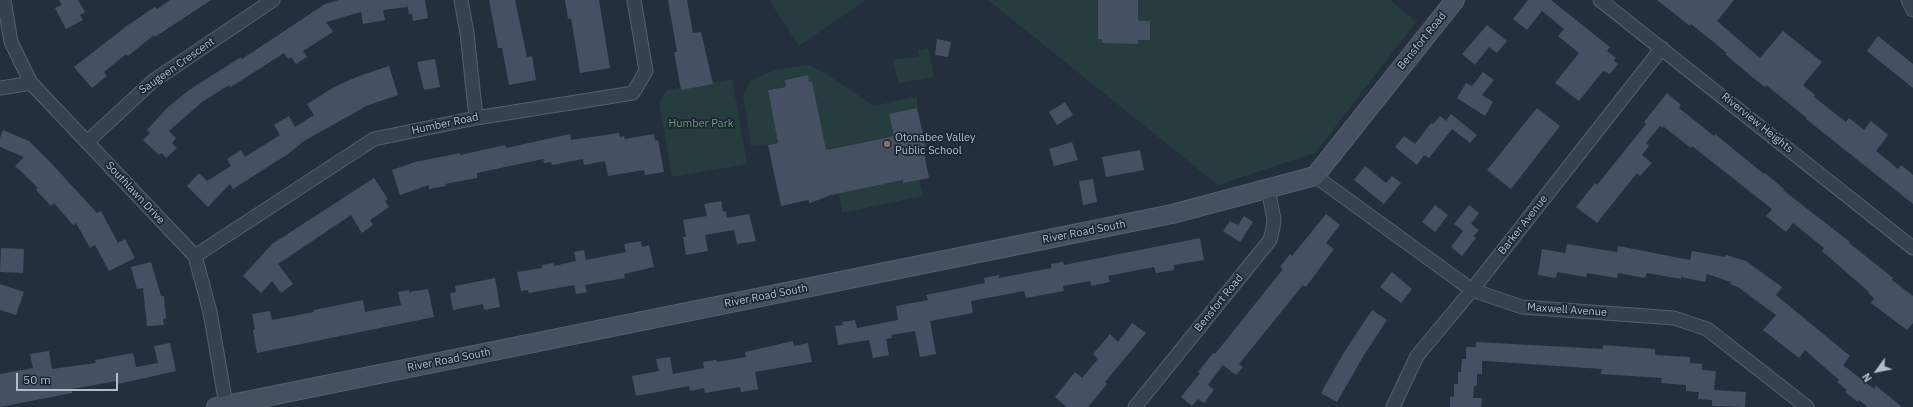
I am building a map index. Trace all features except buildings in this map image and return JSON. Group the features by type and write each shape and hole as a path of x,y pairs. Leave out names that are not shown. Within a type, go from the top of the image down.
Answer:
{"street":[{"name":"Southlawn Drive","path":"4,0 11,42 31,83 195,256 210,312 221,406"},
{"name":"Saugeen Crescent","path":"87,142 153,81 273,0"},
{"path":"461,0 467,33 476,118"},
{"name":"Humber Road","path":"195,256 374,139 476,118 633,93 646,71 634,0"},
{"name":"Bensfort Road","path":"1315,176 1455,0"},
{"name":"Riverview Heights","path":"1600,0 1913,248"},
{"path":"1908,0 1913,10"},
{"name":"Barker Avenue","path":"1393,407 1417,356 1472,290 1662,48"},
{"path":"0,88 31,83"},
{"name":"River Road South","path":"221,406 1172,214 1315,176"},
{"name":"Maxwell Avenue","path":"1315,176 1472,290 1522,307 1674,318 1707,329 1806,407"},
{"name":"Bensfort Road","path":"1134,407 1270,240 1274,228 1274,218 1268,189"}],"green space":[{"path":"769,0 866,0 799,46"},
{"path":"988,0 1390,0 1416,22 1315,153 1218,185"},
{"path":"929,48 934,77 898,83 893,60 919,56 918,50"},
{"path":"808,65 828,75 874,106 917,96 917,108 889,114 894,138 881,138 829,149 824,154 825,147 812,81 809,82 808,75 785,80 786,87 768,90 778,143 751,146 743,96 750,81 775,70"},
{"name":"Humber Park","path":"732,79 747,164 672,177 659,102 667,90"},
{"path":"901,172 904,183 919,180 923,196 842,213 839,194"}],"place":[{"name":"Otonabee Valley Public School","path":"887,144"}]}
